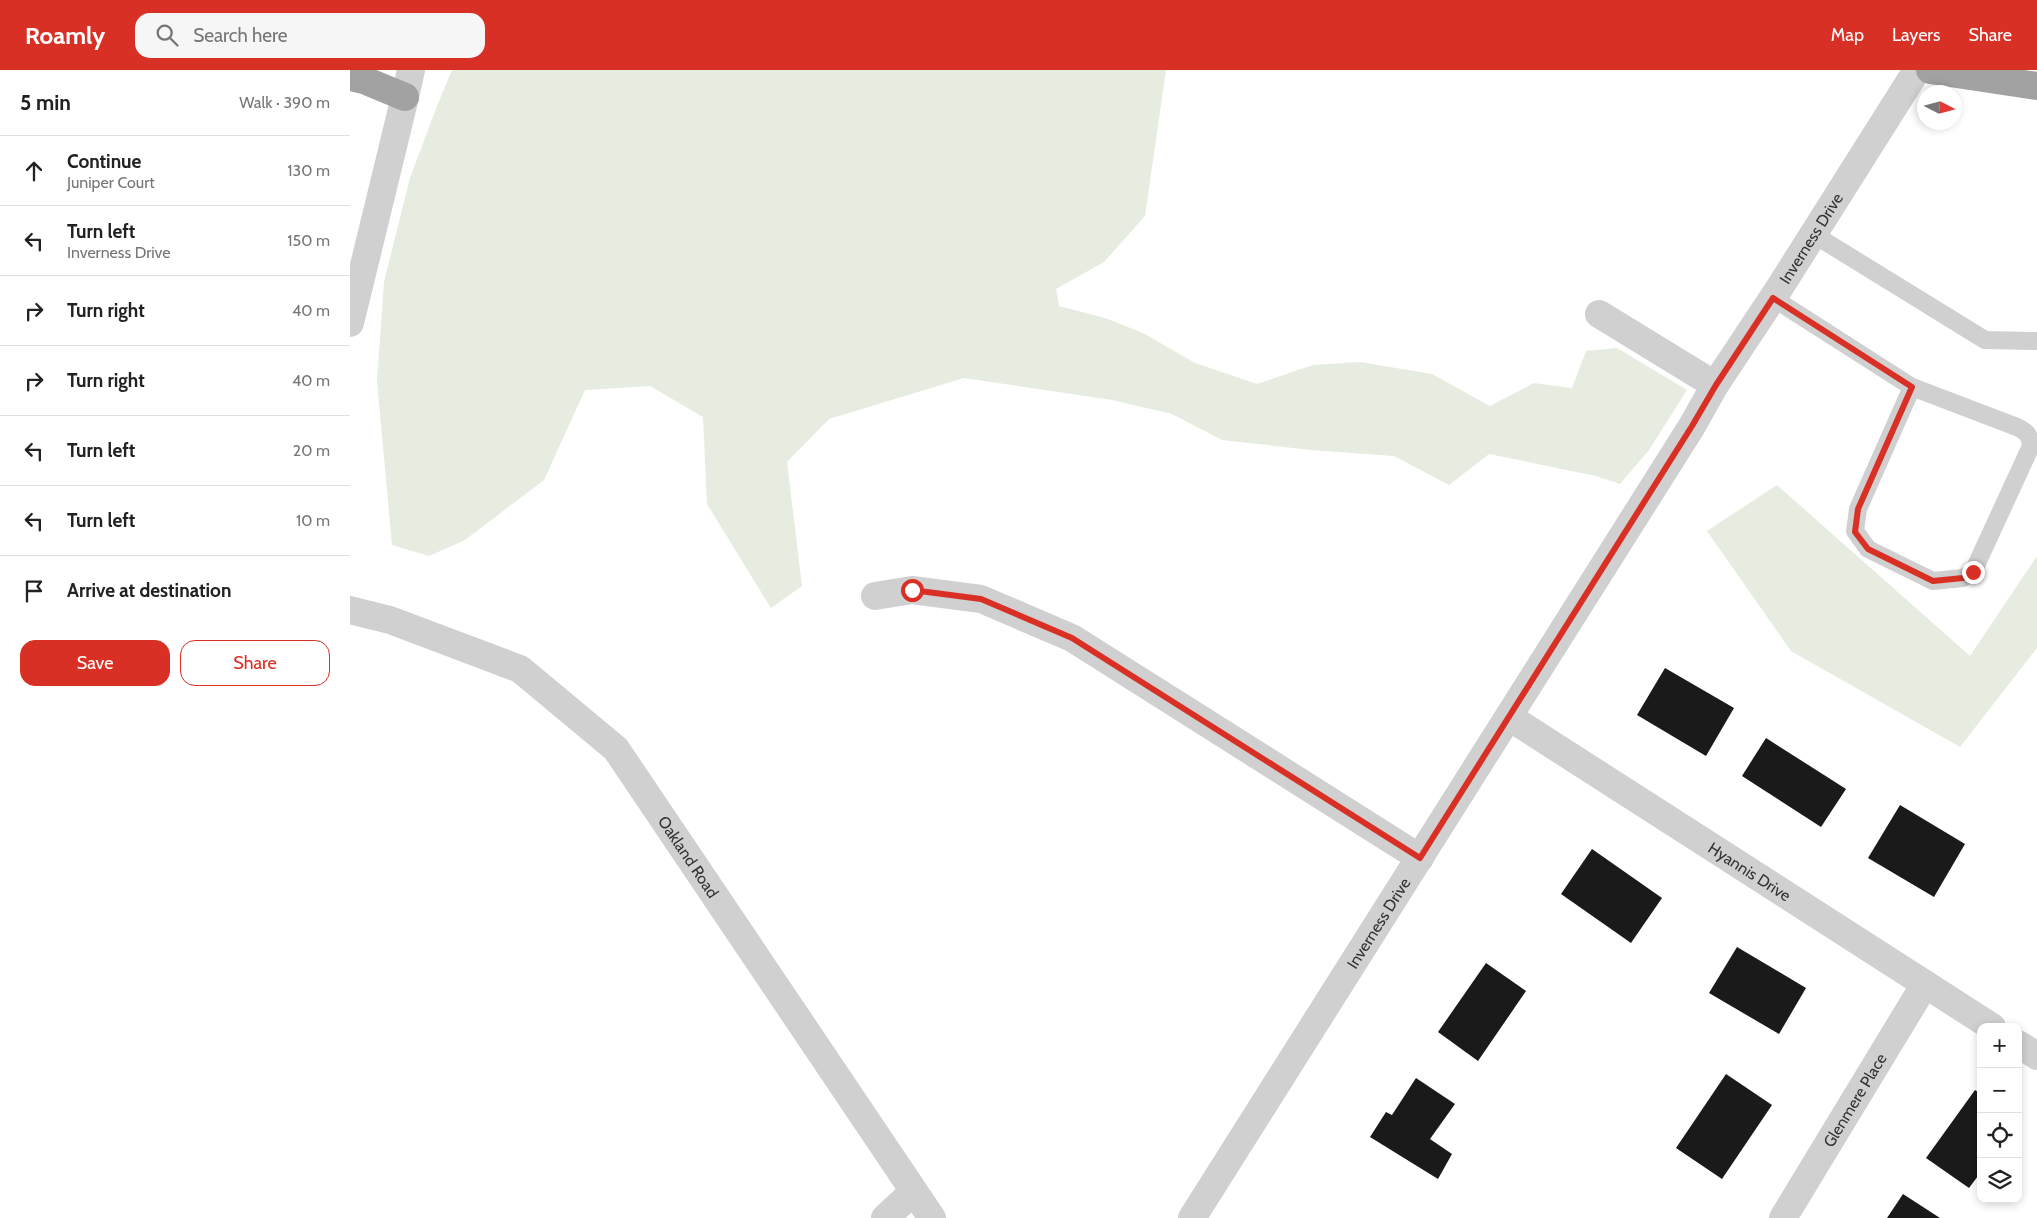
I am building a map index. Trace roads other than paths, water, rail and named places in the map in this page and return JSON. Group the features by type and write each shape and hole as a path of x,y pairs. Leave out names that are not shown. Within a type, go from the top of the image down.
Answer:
{"highway":[{"path":"1930,70 2037,86"},
{"path":"350,77 364,80 402,108"}],"street":[{"path":"350,323 411,70"},
{"name":"Inverness Drive","path":"1192,1218 1692,426 1716,385 1917,70"},
{"path":"1599,314 1716,385"},
{"path":"875,596 912,590 981,599 1072,638 1420,858"},
{"name":"Oakland Road","path":"350,610 390,620 520,669 616,750 932,1218"},
{"name":"Hyannis Drive","path":"1508,717 1986,1023"},
{"name":"Glenmere Place","path":"1783,1218 1925,984"},
{"path":"2022,1047 2037,1056"},
{"path":"885,1218 913,1192"}],"lane":[{"path":"1814,234 1985,340 2037,341"},
{"path":"1773,298 1912,387 2017,427 2025,431 2030,438 2031,446 1973,572 1963,578 1933,581 1868,549 1855,532 1858,509 1912,387"}]}
